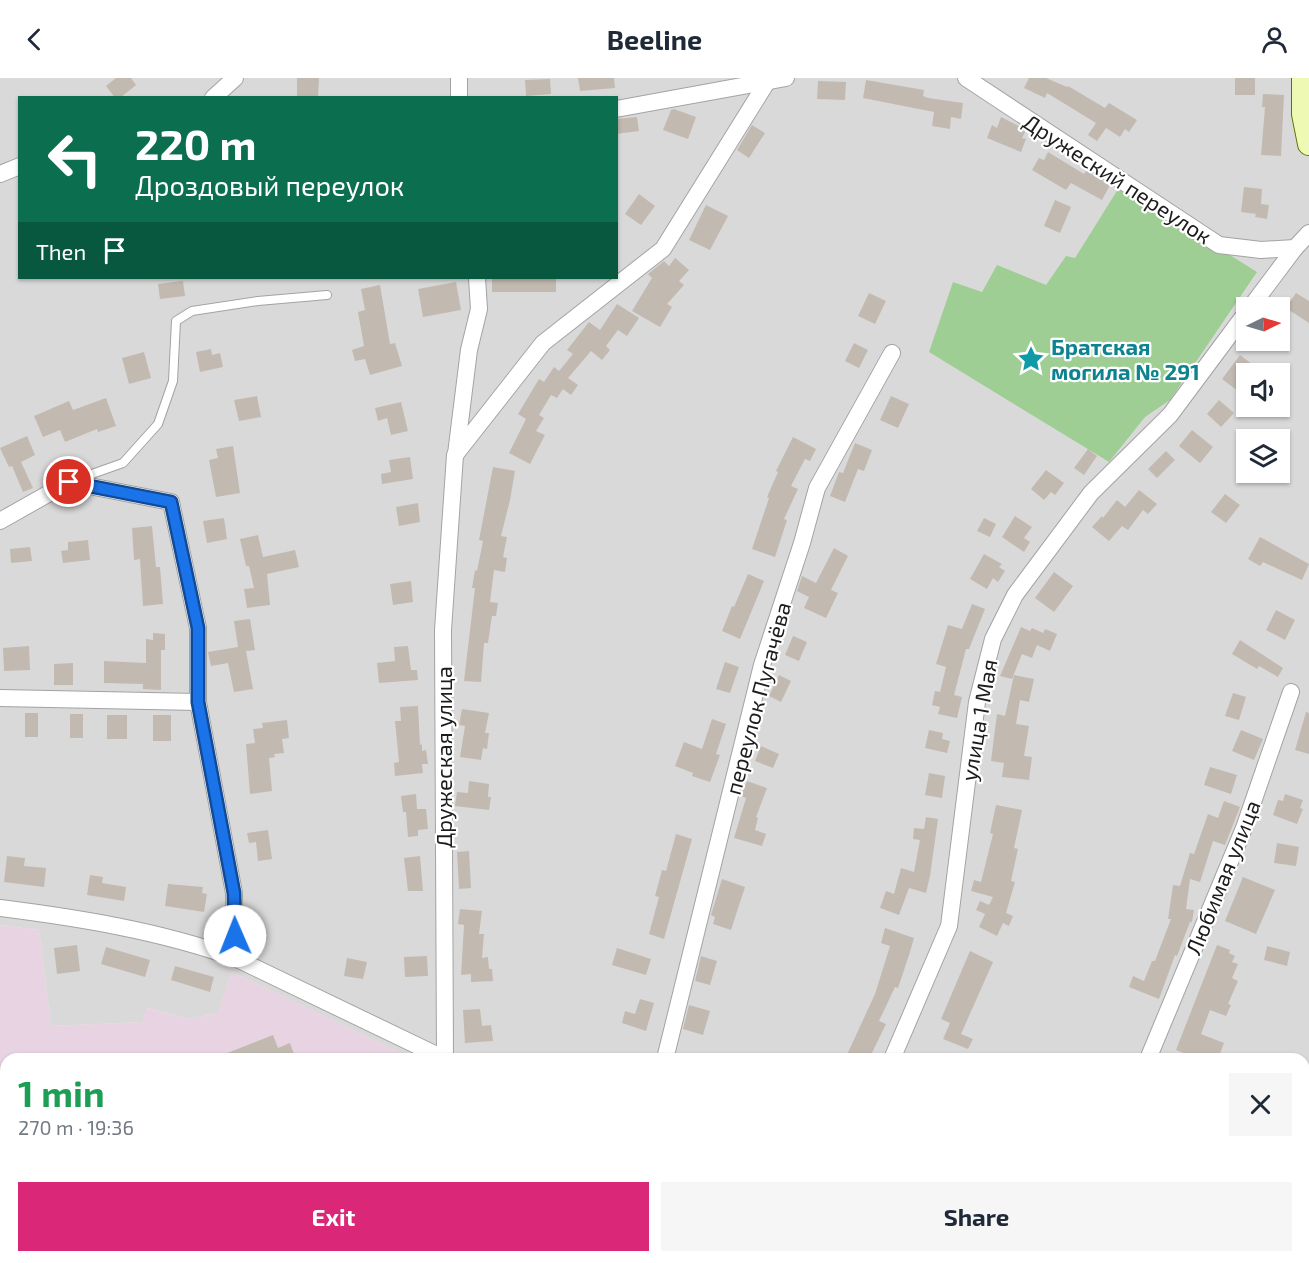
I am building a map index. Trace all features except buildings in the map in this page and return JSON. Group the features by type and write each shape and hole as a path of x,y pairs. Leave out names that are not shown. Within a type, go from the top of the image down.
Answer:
{"street":[{"path":"215,96 235,78"},
{"path":"459,78 459,96"},
{"path":"618,109 786,78"},
{"name":"Дружеский переулок","path":"966,78 1219,245 1261,250 1294,248"},
{"path":"1303,78 1303,114 1309,144"},
{"path":"455,455 543,343 663,249 767,82"},
{"path":"0,174 18,167"},
{"path":"1258,297 1294,248 1309,233"},
{"name":"Дружеская улица","path":"445,1053 443,630 455,455 469,350 479,309 477,279"},
{"name":"улица 1 Мая","path":"895,1053 949,926 977,702 993,639 1015,595 1091,493 1170,415 1236,326"},
{"name":"переулок Пугачёва","path":"666,1053 762,665 802,543 817,488 892,353"},
{"path":"0,521 69,482 171,502 198,628 198,702 234,893 235,958"},
{"name":"Любимая улица","path":"1150,1053 1244,828 1291,692"},
{"path":"0,698 198,702"},
{"path":"0,908 65,916 206,948 235,958 433,1053"}],"lane":[{"path":"69,482 123,463 158,424 173,381 176,321 192,311 258,301 327,295"}],"shaded area":[{"path":"0,78 1309,78 1309,1053 401,1053 232,972 218,1013 189,1019 147,1008 143,1022 51,1026 39,930 0,925"},
{"path":"0,925 39,930 51,1026 143,1022 146,1008 189,1019 218,1013 232,972 401,1053 0,1053"}],"green space":[{"path":"1120,186 1257,272 1240,297 1236,297 1236,303 1170,400 1145,417 1109,462 929,352 953,282 982,292 997,265 1046,285 1066,256 1075,258"}],"place":[{"name":"Братская могила № 291","path":"1031,359"}],"route":[{"path":"69,482 171,502 198,628 198,702 234,893 235,936"}]}
